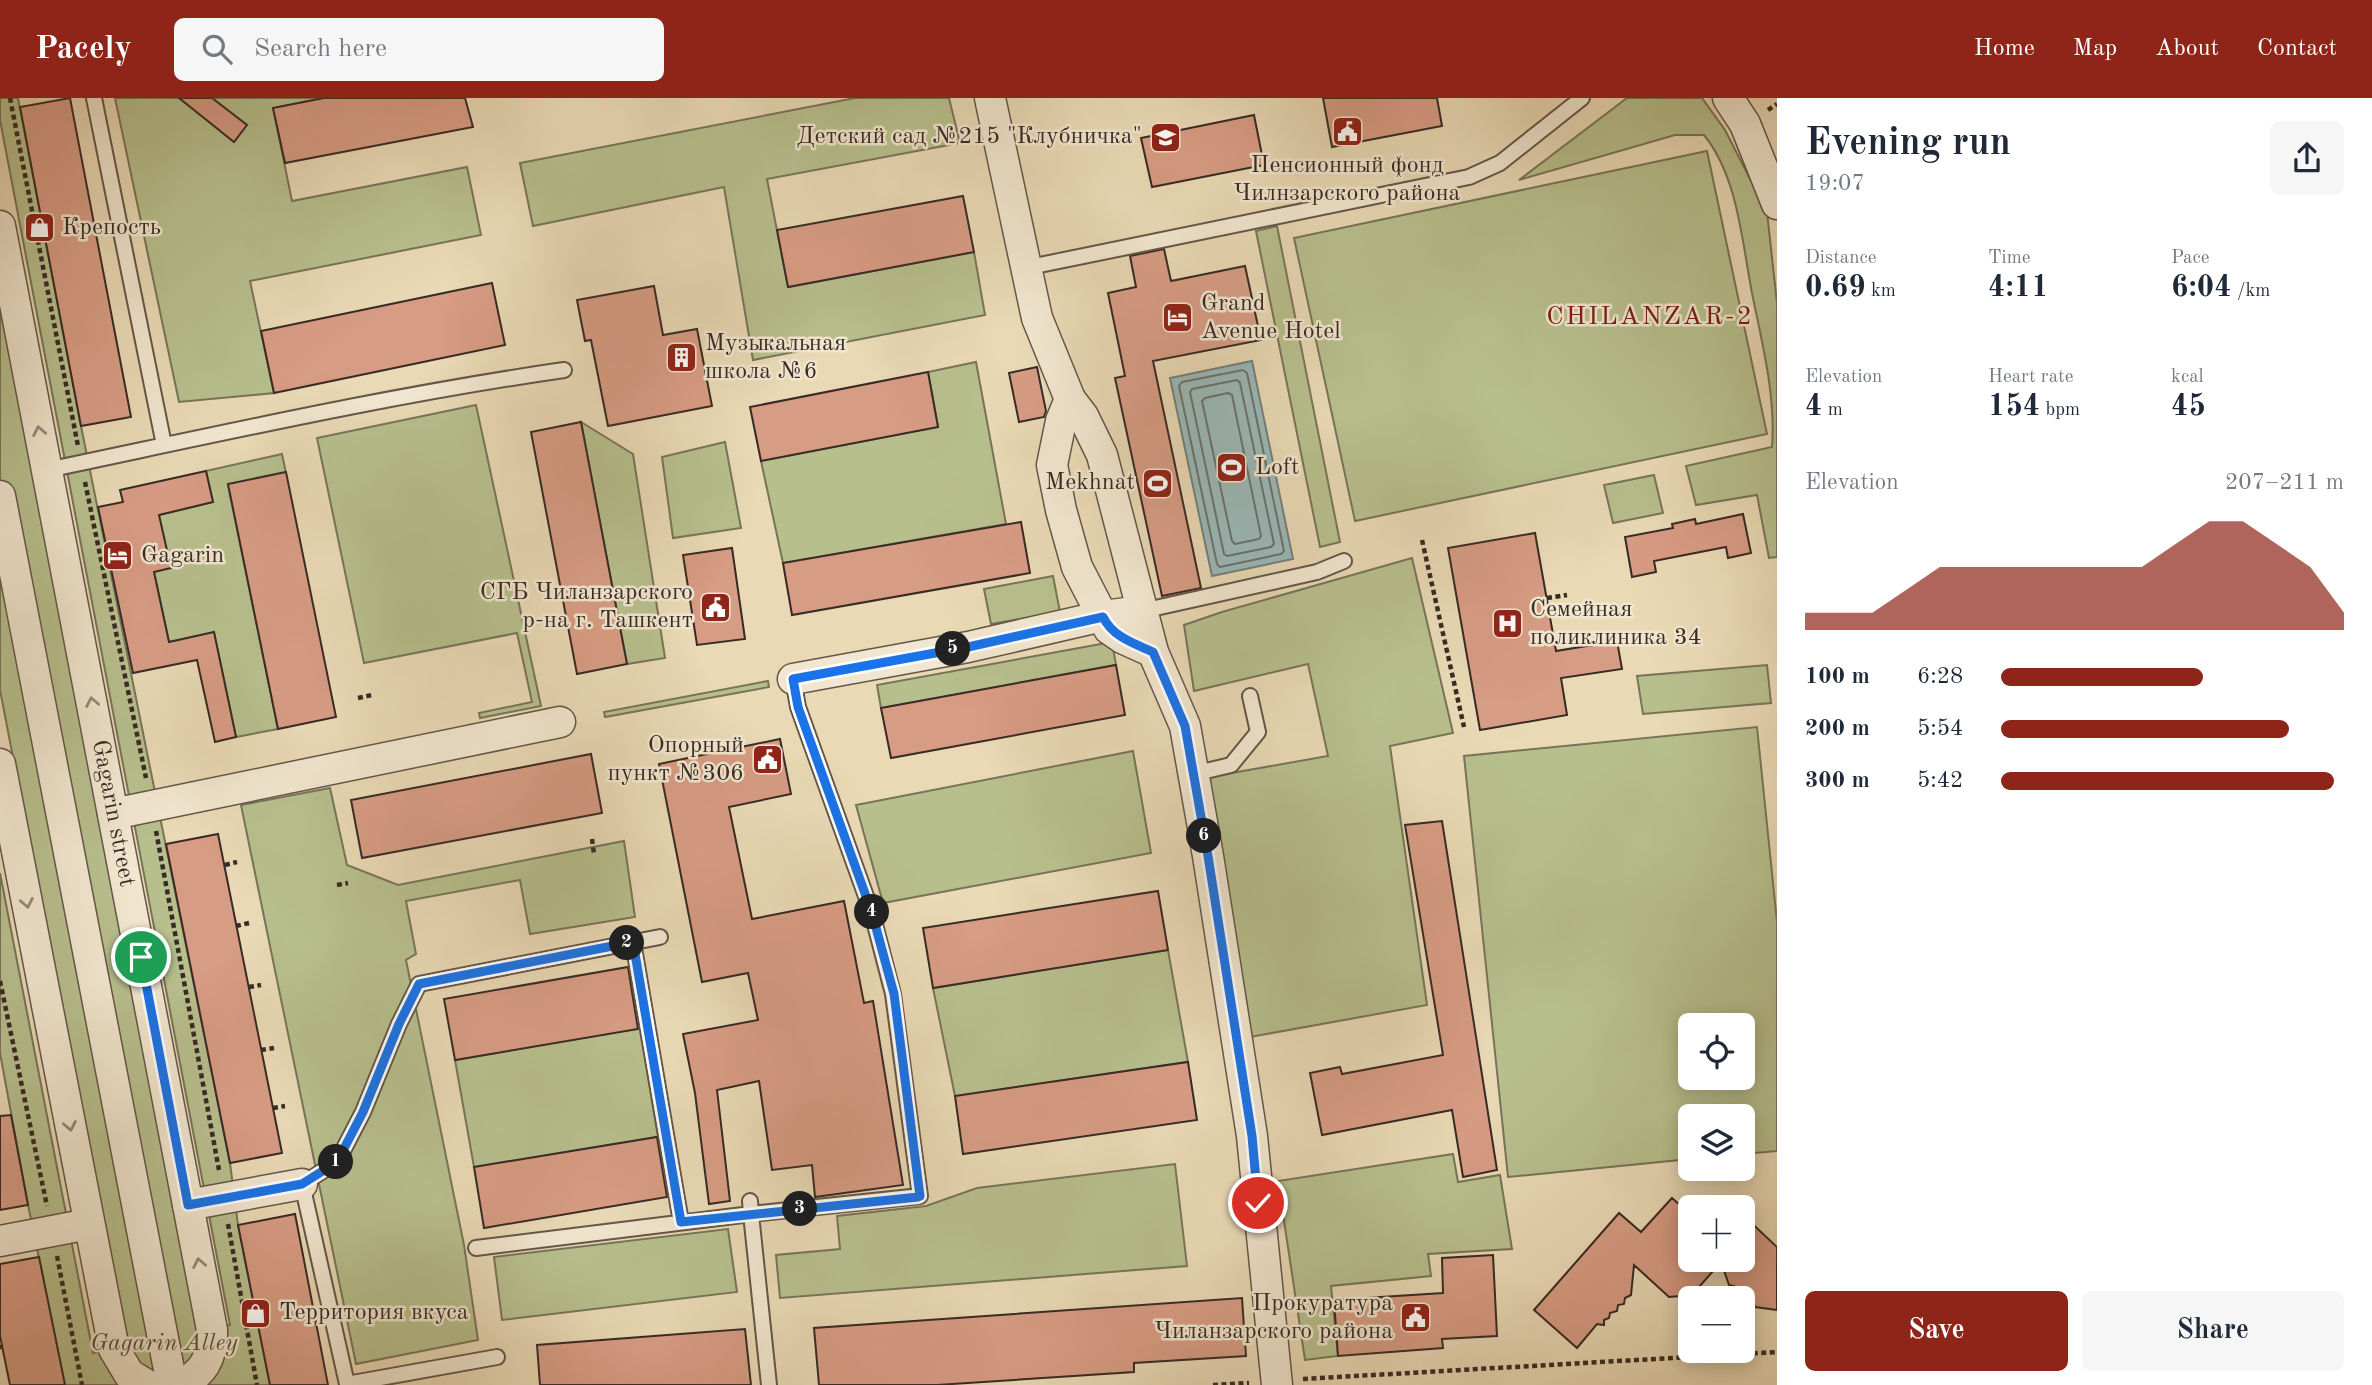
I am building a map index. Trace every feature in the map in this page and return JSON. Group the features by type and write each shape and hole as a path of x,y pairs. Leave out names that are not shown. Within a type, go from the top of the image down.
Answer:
{"street":[{"path":"990,98 1037,318 1070,399 1083,416 1102,455 1153,652 1185,726 1252,1136 1277,1383"},
{"path":"1728,98 1745,124 1777,204"},
{"name":"Gagarin street","path":"0,226 212,1340 211,1351 204,1367 190,1379 174,1385"},
{"path":"1070,399 1061,421 1052,466 1077,567 1109,629 1153,652"},
{"path":"1052,466 1102,455"},
{"path":"0,496 174,1385"},
{"path":"793,679 1142,611"},
{"path":"113,814 560,722"},
{"path":"0,764 7,839 114,1349 129,1374 148,1385"},
{"path":"188,1205 302,1184"},
{"path":"0,1241 89,1224"}],"lane":[{"path":"94,98 164,445"},
{"path":"1025,268 1469,177 1500,163 1582,98"},
{"path":"47,470 489,381 564,370"},
{"path":"1142,611 1317,572 1344,561"},
{"path":"476,1248 681,1222 751,1207 920,1196 894,994 872,913 798,707 793,679"},
{"path":"1193,774 1231,765 1258,732 1250,696"},
{"path":"497,1357 347,1384 302,1184 337,1162 363,1112 399,1024 419,984 660,937"},
{"path":"633,942 681,1222"},
{"path":"751,1207 769,1385"}],"path":[{"path":"10,98 151,806 257,1385"},
{"path":"1422,540 1464,727"},
{"path":"1547,598 1567,595"},
{"path":"358,698 372,695"},
{"path":"592,839 594,854"},
{"path":"225,865 237,862"},
{"path":"337,885 348,883"},
{"path":"236,926 249,923"},
{"path":"0,981 82,1385"},
{"path":"249,988 261,985"},
{"path":"261,1050 274,1048"},
{"path":"273,1108 285,1106"},
{"path":"1213,1385 1777,1352"}],"green space":[{"name":"Gagarin Alley","path":"0,98 18,98 81,426 230,1163 238,1225 270,1385 65,1385 0,1053 0,873 93,1353 127,1346 0,690 0,302 200,1332 230,1325 0,120"},
{"path":"115,98 324,98 273,108 292,201 467,167 481,235 250,281 274,393 179,402"},
{"path":"855,98 949,98 960,143 767,179 788,287 974,252 985,315 753,360 724,187 533,226 520,163"},
{"path":"1627,98 1702,98 1725,130 1767,212 1777,303 1777,557 1769,558 1757,495 1696,505 1686,466 1772,447 1772,408 1767,370 1737,211 1724,170 1704,135 1675,135 1519,180"},
{"path":"1707,151 1767,434 1355,521 1294,238"},
{"path":"1277,226 1340,542 1320,547 1256,231"},
{"path":"976,362 1006,524 783,563 761,461 938,427 928,372"},
{"path":"476,405 541,706 480,718 479,713 532,702 517,633 364,663 317,438"},
{"path":"581,422 633,454 665,658 627,664"},
{"path":"725,442 741,528 673,538 662,457"},
{"path":"282,454 286,473 228,485 278,729 236,737 214,633 169,642 154,572 159,515 213,502 206,471"},
{"path":"1654,475 1663,513 1613,523 1604,485"},
{"path":"1412,558 1453,733 1390,746 1427,1005 1250,1037 1209,777 1328,756 1308,664 1194,691 1184,625"},
{"path":"1053,576 1060,612 991,624 984,589"},
{"path":"1112,642 1116,665 881,708 877,685"},
{"path":"1767,665 1771,703 1643,714 1637,676"},
{"path":"768,681 769,687 605,717 604,712"},
{"path":"1757,727 1777,922 1777,1151 1755,1153 1755,1104 1678,1104 1678,1160 1508,1177 1464,756"},
{"path":"1133,751 1151,853 883,903 856,805"},
{"path":"330,788 347,865 398,885 624,841 635,917 530,934 520,880 406,901 416,954 406,960 464,1245 478,1340 356,1364 241,805"},
{"path":"1168,950 1188,1062 955,1096 933,988"},
{"path":"640,1028 658,1137 474,1167 455,1060"},
{"path":"1453,1154 1458,1182 1500,1175 1512,1249 1428,1254 1431,1276 1331,1286 1338,1356 1305,1360 1278,1181"},
{"path":"1175,1164 1187,1266 780,1298 776,1255 840,1249 837,1216 926,1206 977,1188"},
{"path":"728,1229 737,1292 502,1320 494,1257"}],"water":[{"name":"Loft","path":"1252,361 1293,559 1212,576 1170,378"}],"building":[{"path":"70,98 131,417 81,426 20,107"},
{"path":"179,98 212,98 247,125 234,142"},
{"path":"324,98 465,98 473,127 285,163 273,108"},
{"path":"1323,98 1437,98 1442,126 1332,147"},
{"name":"Детский сад №215 \"Клубничка\"","path":"1254,115 1264,165 1152,187 1141,138"},
{"path":"963,196 974,252 788,287 777,230"},
{"path":"1164,249 1171,281 1245,266 1261,340 1153,361 1201,588 1162,596 1115,378 1125,376 1108,293 1136,287 1130,256"},
{"path":"492,283 505,345 274,393 261,331"},
{"name":"Mузыкальная школа №6","path":"654,286 663,335 697,329 712,406 608,426 591,340 585,341 577,300"},
{"path":"1037,367 1046,411 1044,417 1019,422 1009,373"},
{"path":"928,372 938,427 761,461 750,407"},
{"path":"581,422 627,664 577,674 531,432"},
{"path":"206,471 213,502 159,515 171,568 154,572 169,642 214,632 236,737 215,742 197,660 133,673 98,507 123,502 120,490"},
{"path":"286,472 336,717 278,729 228,484"},
{"path":"1743,514 1751,553 1728,558 1726,547 1654,561 1656,572 1632,577 1625,537 1673,528 1672,524 1695,519 1696,524"},
{"path":"1021,522 1030,573 792,615 783,563"},
{"name":"Семейная поликлиника 34","path":"1535,533 1556,651 1617,641 1622,669 1561,678 1567,715 1480,730 1448,548"},
{"path":"732,548 745,639 697,645 683,555"},
{"path":"1116,665 1125,715 891,758 881,708"},
{"path":"780,739 791,794 729,807 752,919 844,901 864,1003 873,1001 903,1185 815,1197 812,1165 772,1170 759,1081 717,1090 730,1201 709,1204 695,1093 683,1034 758,1020 748,973 702,982 659,764"},
{"path":"591,754 602,813 362,858 351,800"},
{"path":"1442,821 1497,1170 1463,1177 1452,1110 1322,1135 1310,1073 1340,1067 1342,1074 1443,1055 1405,825"},
{"path":"218,834 282,1153 230,1163 166,844"},
{"path":"1158,891 1168,950 933,988 923,928"},
{"path":"628,967 638,1029 455,1060 444,999"},
{"path":"1188,1062 1197,1120 963,1154 955,1096"},
{"path":"11,1115 28,1205 0,1210 0,1116"},
{"path":"657,1137 667,1197 484,1228 474,1167"},
{"path":"1672,1198 1678,1203 1678,1272 1712,1272 1700,1286 1678,1286 1678,1296 1669,1297 1634,1265 1631,1295 1625,1298 1624,1304 1618,1305 1617,1311 1610,1313 1609,1318 1604,1320 1604,1325 1597,1324 1577,1348 1534,1310 1619,1213 1641,1232"},
{"path":"295,1214 328,1385 270,1385 238,1225"},
{"path":"1755,1226 1777,1247 1777,1310 1755,1307 1755,1286 1729,1285 1724,1272 1755,1272"},
{"name":"Прокуратура Чиланзарского района","path":"1493,1255 1497,1336 1442,1339 1443,1348 1338,1356 1334,1300 1443,1293 1442,1258"},
{"path":"39,1257 65,1385 10,1385 0,1336 0,1264"},
{"path":"1242,1298 1246,1356 1134,1363 1134,1372 937,1385 819,1385 814,1328"},
{"path":"745,1329 751,1385 540,1385 537,1345"}],"place":[{"name":"Пенсионный фонд Чилнзарского района","path":"1347,132"},
{"name":"Детский сад №215 \"Клубничка\"","path":"1165,137"},
{"name":"Крепость","path":"39,228"},
{"name":"Grand Avenue Hotel","path":"1178,318"},
{"name":"Mузыкальная школа №6","path":"682,358"},
{"name":"Loft","path":"1232,468"},
{"name":"Mekhnat","path":"1158,483"},
{"name":"Gagarin","path":"118,556"},
{"name":"СГБ Чиланзарского р-на г. Ташкент","path":"716,607"},
{"name":"Семейная поликлиника 34","path":"1507,624"},
{"name":"Опорный пункт №306","path":"767,760"},
{"name":"Территория вкуса","path":"256,1313"},
{"name":"Прокуратура Чиланзарского района","path":"1416,1318"}],"district":[{"name":"CHILANZAR-2","path":"1650,317"}],"route":[{"path":"141,957 188,1205 302,1184 337,1162 363,1112 399,1024 419,984 633,942 681,1222 918,1197 920,1196 894,994 872,913 798,707 793,679 968,647 1103,617 1109,629 1153,652 1185,726 1252,1136 1258,1203"}]}
